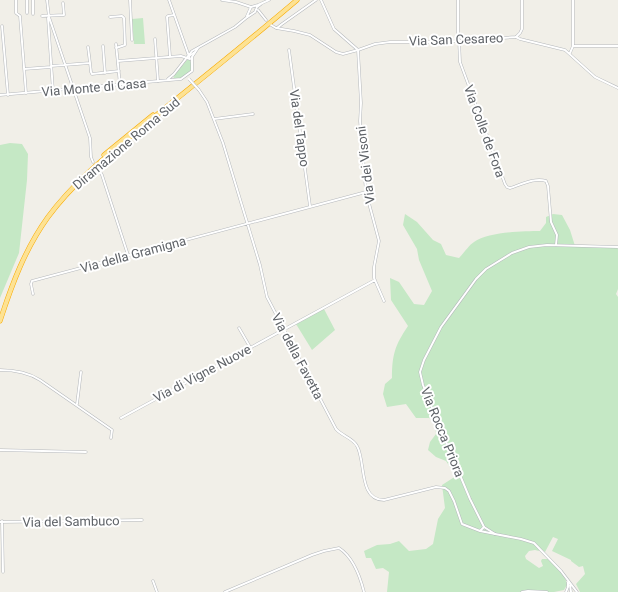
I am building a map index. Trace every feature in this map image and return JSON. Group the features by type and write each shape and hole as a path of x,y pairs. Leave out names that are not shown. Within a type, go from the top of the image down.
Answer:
{"highway":[{"name":"Diramazione Roma Sud","path":"0,312 10,284 27,246 44,218 69,187 93,164 293,0"},
{"name":"Diramazione Roma Sud","path":"0,321 12,285 25,254 43,225 66,194 102,160 297,0"}],"street":[{"path":"16,0 16,13 20,16 26,93"},
{"path":"27,0 27,14"},
{"path":"33,0 33,14"},
{"path":"47,0 53,91"},
{"path":"130,0 132,40"},
{"path":"169,0 191,60 192,69 187,76"},
{"path":"222,0 237,1 246,6 251,12 261,13"},
{"path":"246,6 255,6 269,0"},
{"path":"278,28 281,24 316,0"},
{"path":"321,0 334,29 358,50"},
{"path":"458,0 458,40"},
{"name":"Via San Cesareo","path":"271,25 310,36 339,53 346,54 375,44 390,42 444,42 516,37 519,35 522,28 522,0"},
{"path":"570,53 573,46 573,0"},
{"path":"42,16 64,15 63,3"},
{"path":"165,81 174,74 189,55 198,48 235,27 254,13 261,4"},
{"path":"246,18 251,6"},
{"path":"255,6 266,20"},
{"path":"170,56 167,18 168,16 174,15"},
{"path":"49,16 90,138 90,157 93,162"},
{"path":"110,17 122,16 124,18 126,45 116,48"},
{"path":"2,26 8,95"},
{"path":"516,37 562,48 570,53 596,78 618,88"},
{"path":"155,40 158,81"},
{"name":"Via Colle de Fora","path":"458,40 460,62 505,185 510,188 531,181 546,181 548,186 551,223 557,234 556,245"},
{"path":"116,44 120,85"},
{"path":"103,46 105,73"},
{"path":"573,46 618,46"},
{"path":"88,47 92,74 119,71"},
{"path":"187,49 194,51"},
{"name":"Via del Tappo","path":"289,50 310,206"},
{"name":"Via dei Visoni","path":"358,50 361,103 360,121 366,192 379,241 374,267 375,280 384,301"},
{"path":"191,60 194,51"},
{"path":"118,61 170,56 182,56 191,60"},
{"path":"24,69 90,63"},
{"path":"172,80 174,74"},
{"name":"Via Monte di Casa","path":"0,95 165,81 182,79 187,76"},
{"name":"Via della Favetta","path":"187,76 207,101 214,119 260,265 266,297 336,429 358,446 364,481 368,490 377,499 384,500 436,487 445,488 449,491 454,501 462,524 480,531"},
{"path":"214,119 253,114"},
{"path":"98,168 102,175 128,255"},
{"name":"Via della Gramigna","path":"33,294 31,284 32,281 366,192"},
{"name":"Via Rocca Priora","path":"484,527 470,499 429,402 420,372 422,366 441,327 476,279 486,269 512,253 528,247 556,245 618,247"},
{"name":"Via di Vigne Nuove","path":"121,418 375,280"},
{"path":"239,328 250,347"},
{"path":"0,370 9,370 37,378 77,404 112,430 111,438"},
{"path":"77,404 81,372"},
{"path":"0,450 86,452"},
{"name":"Via del Sambuco","path":"1,522 142,520"},
{"path":"1,522 3,572"},
{"path":"480,531 484,527 495,534"},
{"path":"480,531 534,543 561,570 577,592"},
{"path":"225,592 312,555 336,548 344,551 352,562 364,592"},
{"path":"567,579 567,592"},
{"path":"567,579 567,592"},
{"path":"153,581 157,592"},
{"path":"522,592 528,590 546,592"}],"green space":[{"path":"143,18 145,44 134,44 132,19"},
{"path":"188,59 190,60 191,65 190,72 181,78 173,79 175,74"},
{"path":"10,143 22,144 28,154 27,180 19,253 0,298 0,145"},
{"path":"405,214 417,222 433,240 441,244 446,255 459,258 472,243 488,236 524,231 540,231 546,223 546,217 553,214 562,215 570,230 575,246 616,247 618,249 618,289 616,294 618,297 618,592 580,592 576,584 585,574 583,566 579,567 571,560 552,551 558,539 553,537 545,552 538,547 539,551 529,551 525,556 526,559 539,568 543,566 541,561 542,559 549,559 565,577 567,585 564,590 554,592 387,592 389,572 383,568 376,569 371,558 366,558 364,551 377,545 390,544 399,541 409,551 426,549 433,544 438,519 445,508 442,485 456,476 446,461 436,457 428,450 430,442 436,434 435,421 429,418 416,418 406,404 387,407 383,394 385,384 392,378 395,350 408,326 391,300 390,278 399,282 414,304 424,305 432,291 419,260 417,249 403,225"},
{"path":"324,309 335,330 312,350 296,324"}]}
